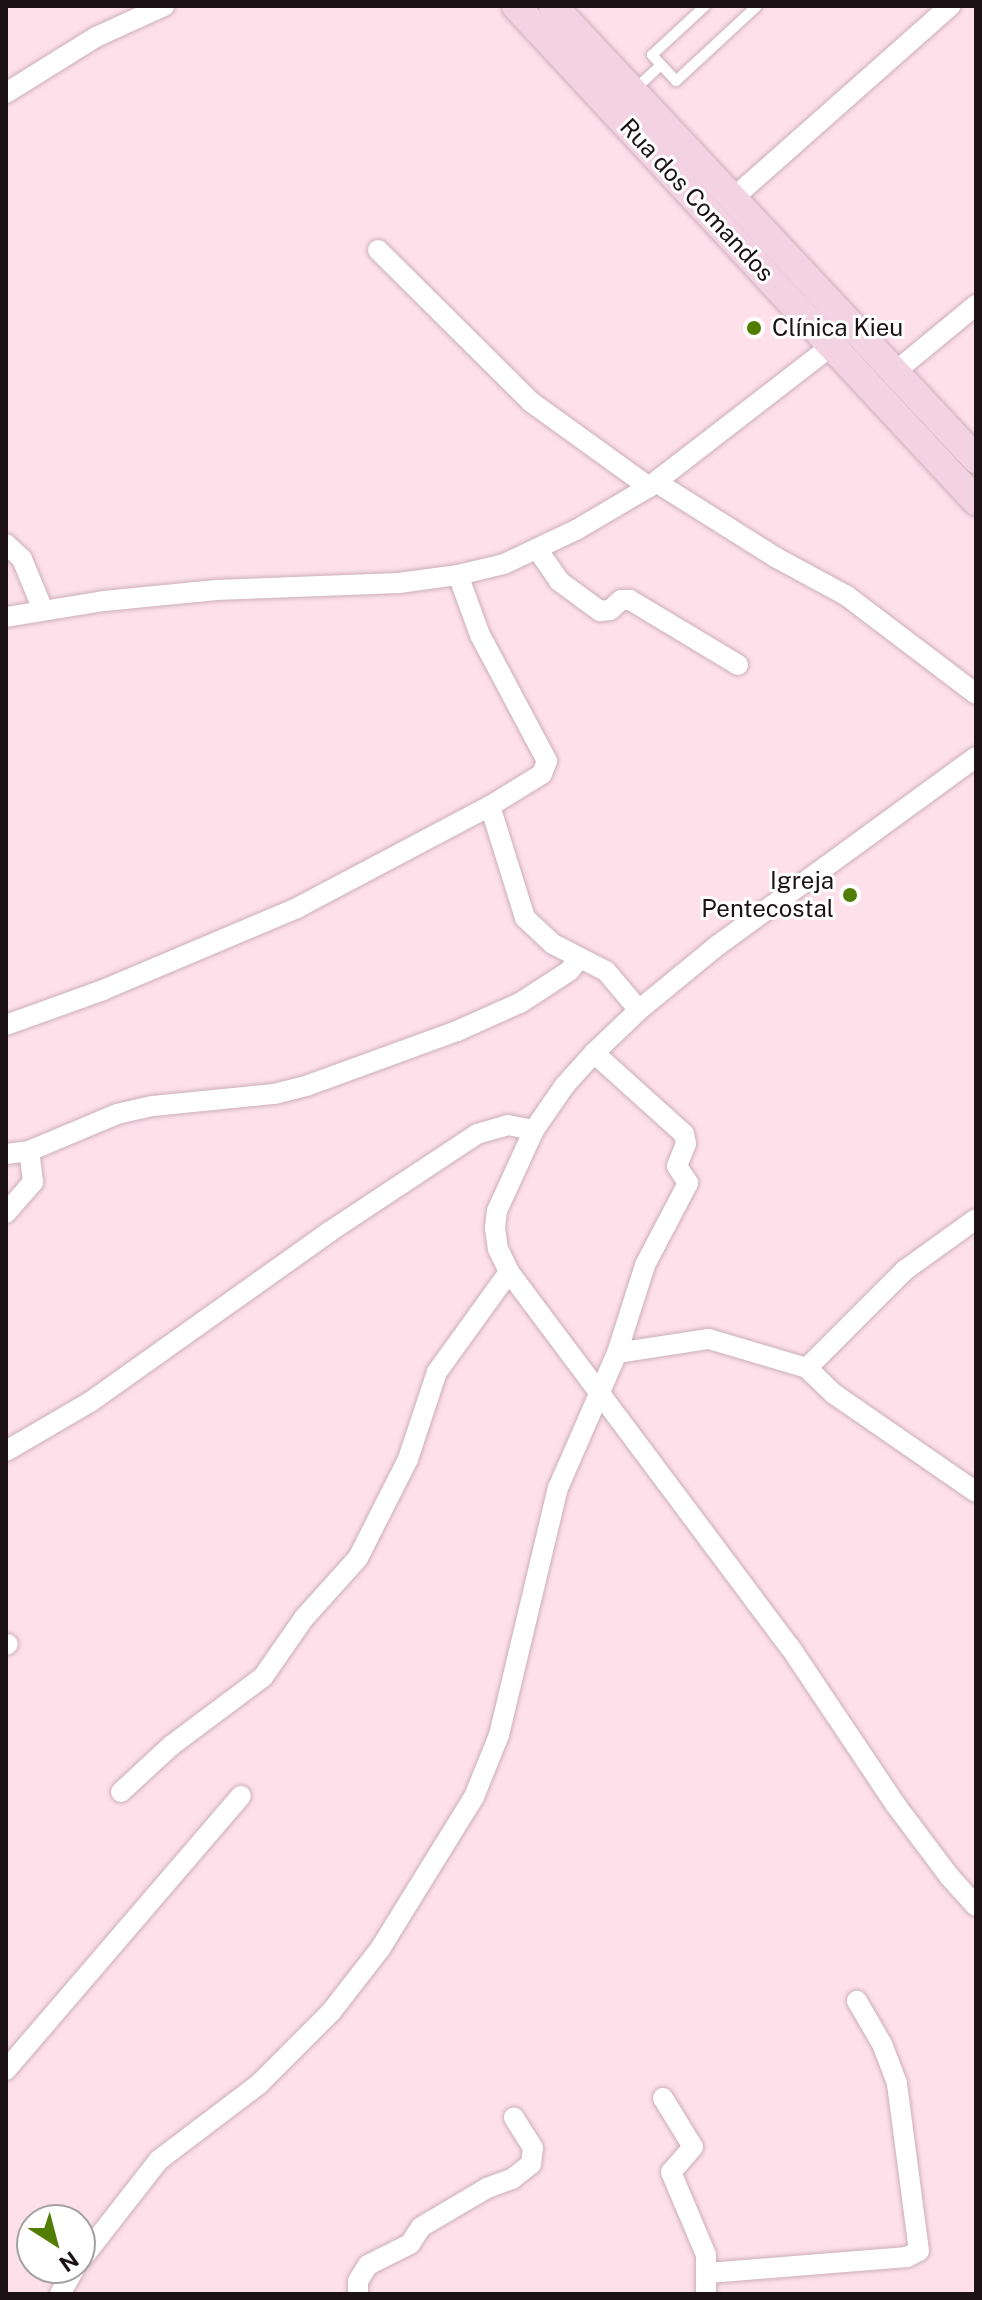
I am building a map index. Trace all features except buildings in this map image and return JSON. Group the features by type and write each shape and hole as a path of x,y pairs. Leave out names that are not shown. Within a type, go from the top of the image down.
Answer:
{"main road":[{"name":"Rua dos Comandos","path":"516,6 976,501"},
{"name":"Rua dos Comandos","path":"553,6 976,459"}],"street":[{"path":"6,93 96,37 164,6"},
{"path":"731,200 950,6"},
{"path":"378,250 531,402 652,484 847,596 976,694"},
{"path":"896,371 976,305"},
{"path":"6,617 216,590 399,583 458,575 504,564 537,549 652,484 833,345"},
{"path":"6,544 22,559 43,610"},
{"path":"537,549 559,581 600,611 610,610 621,600 630,600 738,665"},
{"path":"6,1025 103,990 297,908 537,779 546,768 547,761 480,635 458,575"},
{"path":"976,757 718,945 639,1010 594,1053 556,1096 534,1130 497,1211 498,1249 509,1272 790,1647 904,1816 976,1906"},
{"path":"490,806 525,918 553,944 606,971 639,1010"},
{"path":"6,1154 29,1151 117,1114 153,1106 274,1094 344,1073 520,1003 569,971 580,958"},
{"path":"96,2241 159,2160 259,2084 331,2012 380,1949 427,1879 474,1797 499,1735 558,1488 617,1353 645,1265 688,1183 677,1166 686,1140 684,1134 594,1053"},
{"path":"6,1451 90,1402 329,1232 477,1134 508,1125 534,1130"},
{"path":"6,1213 33,1182 29,1151"},
{"path":"807,1368 905,1270 976,1219"},
{"path":"121,1792 172,1745 263,1677 304,1618 358,1558 408,1459 437,1372 509,1272"},
{"path":"617,1353 709,1339 807,1368 834,1394 976,1492"},
{"path":"6,2070 241,1796"},
{"path":"708,2273 907,2257 919,2251 897,2083 882,2044 857,2001"},
{"path":"663,2098 693,2147 671,2172 699,2234 708,2273 706,2294"},
{"path":"358,2294 358,2281 368,2265 410,2244 421,2227 487,2188 512,2179 531,2164 533,2148 514,2117"}],"lane":[{"path":"705,6 652,55 676,81 757,6"},
{"path":"631,93 661,65"}],"place":[{"name":"Clínica Kieu","path":"754,328"},
{"name":"Igreja Pentecostal","path":"850,895"}]}
